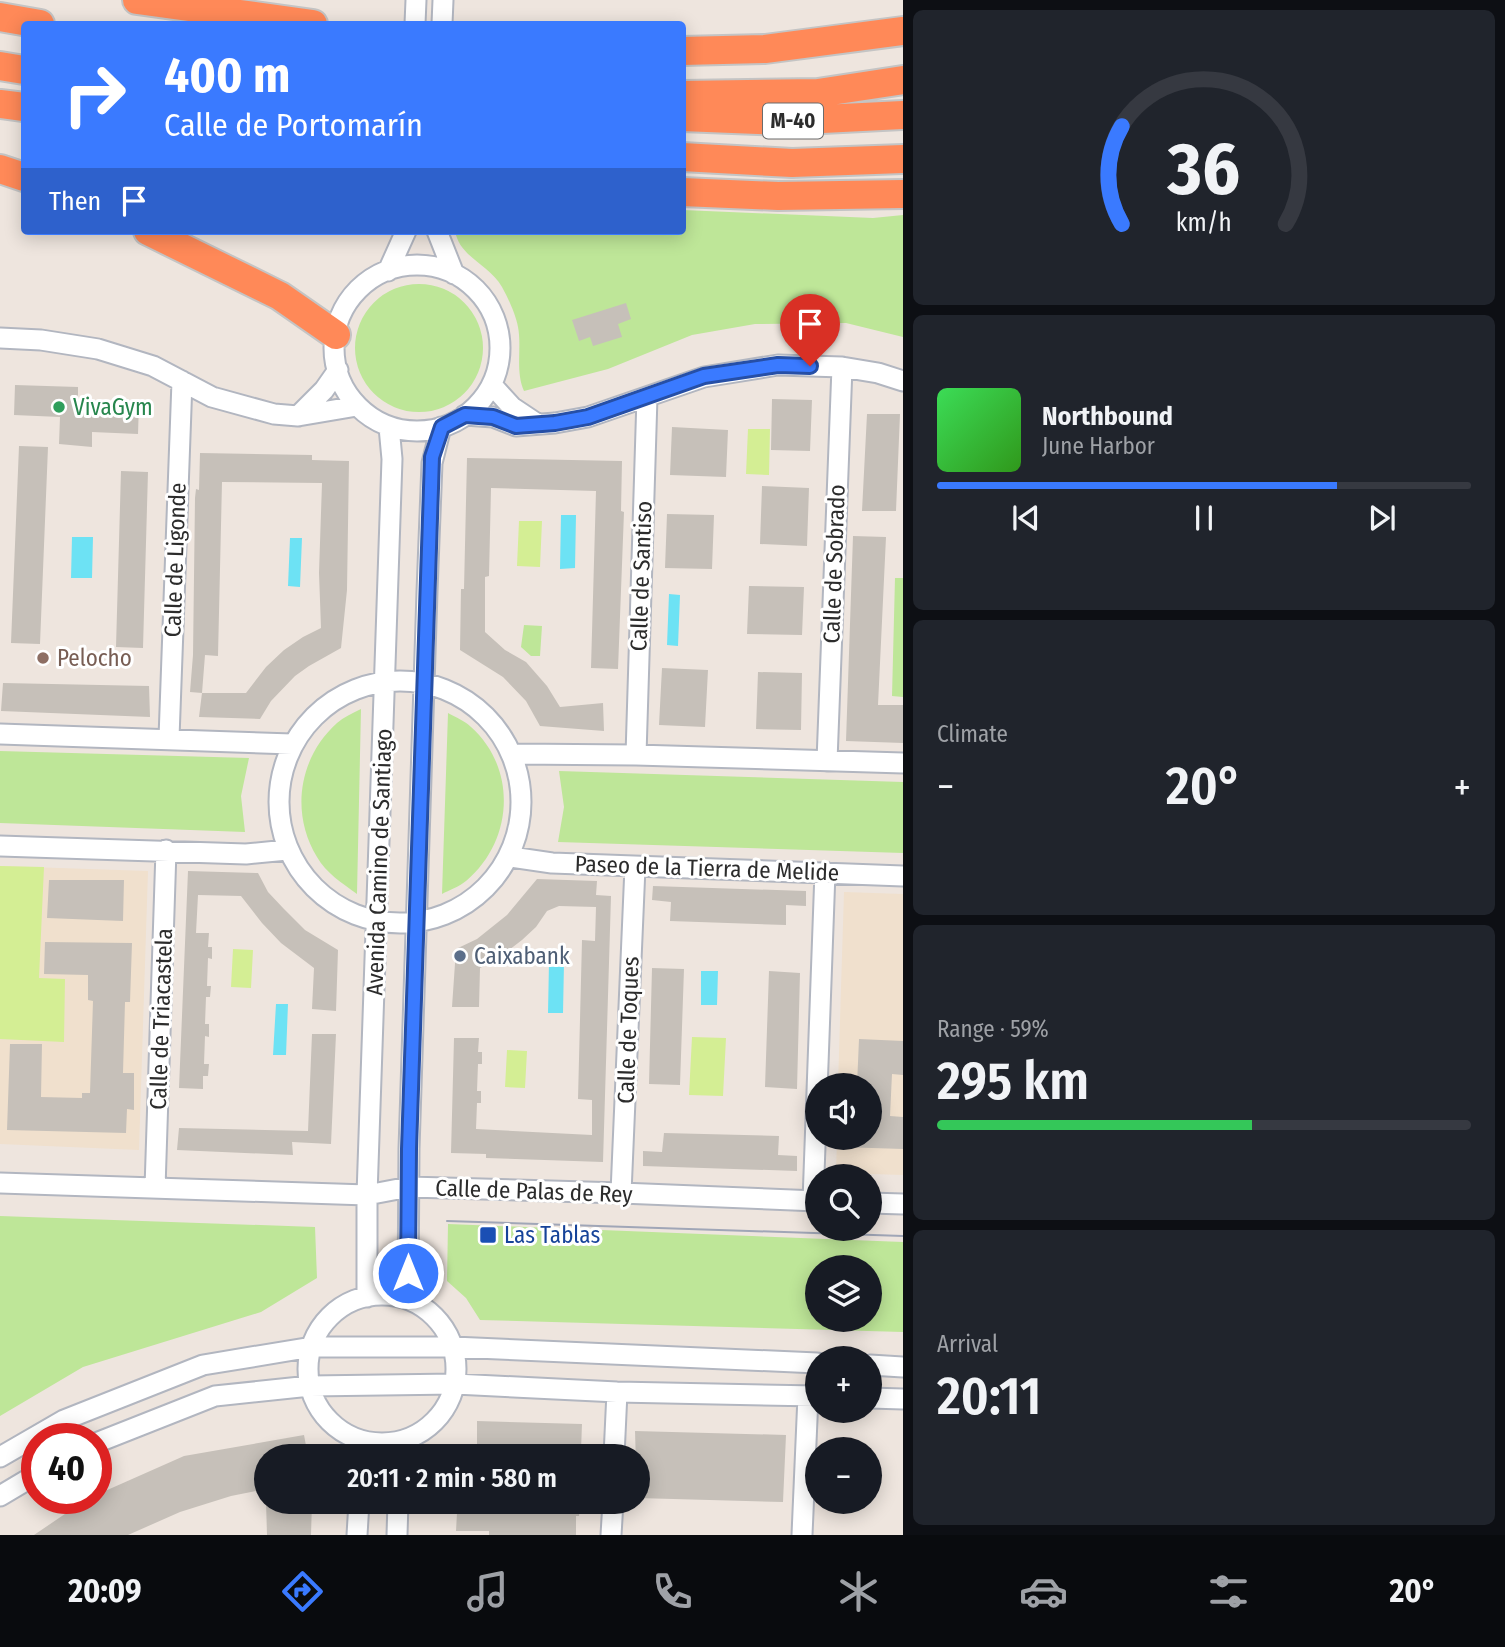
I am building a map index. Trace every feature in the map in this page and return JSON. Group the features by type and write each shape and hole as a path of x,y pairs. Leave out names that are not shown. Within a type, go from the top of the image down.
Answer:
{"highway":[{"path":"138,0 291,21"},
{"path":"0,17 23,21"},
{"path":"686,51 765,49 903,31"},
{"path":"0,66 21,70"},
{"path":"686,95 818,93 903,80"},
{"path":"0,104 21,107"},
{"name":"M-40","path":"686,117 782,121 903,115"},
{"name":"M-40","path":"686,157 792,163 903,159"},
{"path":"0,169 21,176"},
{"path":"686,192 778,196 903,194"},
{"path":"156,235 280,296 336,335"}],"street":[{"path":"415,21 416,0"},
{"path":"442,21 443,0"},
{"path":"388,271 404,235"},
{"path":"439,235 454,274"},
{"path":"410,264 433,265 454,274 475,289 491,310 499,334 500,360 492,385 479,403 465,415 442,427 415,432 389,428 372,419 357,406 343,385 335,360 336,335 342,314 354,296 369,281 388,271 410,264"},
{"path":"0,338 41,340 98,349 153,366 212,397 274,414 298,416 357,406"},
{"path":"465,415 493,417 516,426 555,423 588,417 704,376 778,365 842,367 878,373 903,381"},
{"name":"Calle de Sobrado","path":"827,761 842,367"},
{"path":"298,416 324,390 338,370"},
{"name":"Calle de Ligonde","path":"169,738 182,381"},
{"path":"492,385 512,407 536,423"},
{"name":"Calle de Santiso","path":"636,755 647,397"},
{"name":"Avenida Camino de Santiago","path":"408,1298 409,1187 432,463 442,427"},
{"name":"Avenida Camino de Santiago","path":"367,1297 367,1195 392,459 389,428"},
{"path":"384,682 425,686 454,694 478,709 499,729 514,754 523,788 522,823 511,857 478,894 441,916 418,921 377,919 349,912 323,897 302,876 287,850 279,824 277,797 281,770 292,744 308,721 330,703 355,690 384,682"},
{"path":"0,734 292,744"},
{"path":"514,754 903,763"},
{"path":"0,846 246,853 287,850"},
{"name":"Calle de Triacastela","path":"155,1188 166,850"},
{"name":"Paseo de la Tierra de Melide","path":"511,857 552,863 903,876"},
{"name":"Calle de Toques","path":"621,1193 635,867"},
{"path":"816,1164 825,872"},
{"name":"Calle de Palas de Rey","path":"0,1183 367,1195 409,1187 805,1201"},
{"path":"882,1203 903,1204"},
{"path":"359,1444 321,1411 310,1386 308,1366 312,1347 324,1324 343,1306 367,1297 388,1296 408,1298 425,1308 448,1334 453,1347 455,1384 445,1409 407,1444"},
{"path":"0,1457 64,1420 203,1366 312,1347 453,1347 805,1362"},
{"path":"882,1366 903,1367"},
{"path":"112,1437 215,1396 310,1386 455,1384 617,1392 805,1396"},
{"path":"615,1444 617,1392"},
{"path":"882,1398 903,1399"},
{"path":"802,1535 810,1423"},
{"path":"0,1496 21,1484"},
{"path":"357,1535 358,1514"},
{"path":"397,1535 398,1514"},
{"path":"611,1535 612,1514"}],"shaded area":[{"path":"0,866 148,871 139,1150 0,1144"},
{"path":"844,892 903,894 903,1175 882,1174 882,1164 836,1164 837,1150 882,1150 882,1073 838,1073"}],"green space":[{"path":"686,210 873,218 903,215 903,337 846,323 755,324 692,335 608,369 524,391 520,376 518,327 512,307 496,279 469,255 456,235 686,235"},
{"path":"419,284 444,289 464,303 478,323 483,348 478,373 464,393 444,407 419,412 394,407 374,393 360,373 355,348 360,323 374,303 394,289"},
{"path":"748,429 770,429 769,475 746,474"},
{"path":"519,521 542,521 540,567 517,566"},
{"path":"895,578 903,578 903,697 892,696"},
{"path":"524,625 542,626 540,656 531,656 521,647"},
{"path":"361,709 357,894 330,873 317,857 303,822 301,804 307,769 314,752 337,723"},
{"path":"448,713 469,725 486,744 497,763 504,805 501,826 482,865 463,883 442,894"},
{"path":"0,751 249,758 241,796 245,832 0,823"},
{"path":"559,771 903,782 903,853 558,842 564,807"},
{"path":"0,866 44,867 39,978 65,979 64,1042 0,1039"},
{"path":"233,949 253,950 251,988 231,987"},
{"path":"692,1037 726,1038 723,1096 689,1095"},
{"path":"507,1050 527,1051 525,1088 505,1087"},
{"path":"0,1216 315,1227 317,1278 261,1312 83,1367 0,1416"},
{"path":"448,1224 805,1238 805,1241 903,1242 903,1332 882,1331 882,1255 805,1255 805,1329 480,1320 466,1298 447,1281"}],"water":[{"path":"561,515 576,515 575,568 560,569"},
{"path":"72,537 93,537 92,578 71,578"},
{"path":"290,538 302,538 300,587 288,586"},
{"path":"669,594 680,595 678,646 667,645"},
{"path":"549,962 564,963 563,1013 548,1013"},
{"path":"701,971 718,971 717,1005 701,1005"},
{"path":"276,1004 288,1004 286,1055 273,1055"}],"building":[{"path":"626,303 631,319 618,324 622,337 593,346 590,337 579,341 572,320"},
{"path":"15,385 78,387 78,401 139,403 138,434 92,432 92,447 59,444 60,417 14,415"},
{"path":"772,399 812,400 810,451 771,450"},
{"path":"867,414 900,414 896,511 862,511"},
{"path":"672,427 728,430 726,477 670,475"},
{"path":"19,446 48,447 40,644 11,643"},
{"path":"200,453 312,455 312,460 349,461 347,590 341,648 295,676 271,701 260,719 199,717 202,693 190,692 195,498 196,489 199,490","holes":["222,482 322,483 319,573 321,628 284,650 266,667 246,693 202,693 205,655 218,656"]},
{"path":"467,458 622,461 621,511 624,512 618,669 591,668 596,491 491,488 489,576 485,577 485,632 505,650 526,662 547,686 560,707 603,703 604,731 540,726 526,701 503,677 460,650"},
{"path":"121,471 148,472 143,648 116,647"},
{"path":"762,486 809,488 807,546 760,544"},
{"path":"667,514 714,515 712,569 665,568"},
{"path":"853,536 886,537 878,705 903,705 903,743 846,741"},
{"path":"749,586 804,587 802,635 747,634"},
{"path":"662,668 708,670 705,727 659,725"},
{"path":"758,672 802,673 801,730 756,729"},
{"path":"3,683 149,686 150,717 1,711"},
{"path":"188,871 258,873 268,892 305,930 338,950 336,1011 312,1009 314,968 281,943 241,896 198,895 196,933 209,933 208,947 212,947 212,959 208,958 207,986 211,986 210,997 206,997 205,1024 209,1024 209,1037 205,1036 204,1064 209,1064 208,1076 203,1076 203,1089 179,1088"},
{"path":"537,879 597,881 596,895 611,896 603,1162 486,1158 486,1154 451,1153 454,1038 479,1038 478,1052 482,1052 482,1064 478,1064 477,1091 481,1091 481,1103 477,1103 476,1129 592,1135 592,1100 578,1099 582,940 595,941 596,907 559,906 547,911 536,927 522,940 496,960 480,968 479,1007 452,1007 456,949 477,939 507,915"},
{"path":"49,880 124,880 123,921 47,918"},
{"path":"653,886 806,891 806,906 786,905 786,925 670,921 671,902 652,900"},
{"path":"45,942 132,943 130,1002 125,1002 123,1073 134,1073 134,1110 127,1109 126,1133 7,1130 10,1044 42,1044 41,1097 82,1098 82,1093 90,1093 93,1001 88,1000 88,975 44,974"},
{"path":"652,968 684,969 680,1085 649,1084"},
{"path":"769,971 800,973 797,1089 765,1087"},
{"path":"312,1034 336,1034 331,1144 292,1142 293,1155 177,1150 179,1128 308,1131"},
{"path":"859,1039 903,1041 903,1075 892,1074 890,1116 903,1117 903,1149 882,1148 882,1073 858,1073"},
{"path":"664,1133 779,1136 778,1155 797,1156 797,1171 643,1166 643,1151 662,1152"},
{"path":"477,1421 582,1424 581,1444 477,1444"},
{"path":"635,1431 786,1435 783,1502 650,1498 650,1444 635,1444"},
{"path":"304,1435 306,1444 254,1444 254,1491 180,1512 128,1535 34,1535 65,1514 112,1514 112,1488 184,1456"},
{"path":"266,1514 312,1514 311,1535 267,1535"},
{"path":"457,1514 579,1514 576,1516 576,1535 489,1535 489,1531 456,1531"}],"tram line":[{"path":"447,1221 903,1236"}],"place":[{"name":"VivaGym","path":"59,407"},
{"name":"Pelocho","path":"43,658"},
{"name":"Caixabank","path":"460,956"},
{"name":"Las Tablas","path":"488,1235"}],"route":[{"path":"408,1273 409,1149 432,457 442,427 465,415 493,417 516,426 555,423 588,417 704,376 778,365 810,366"}]}
